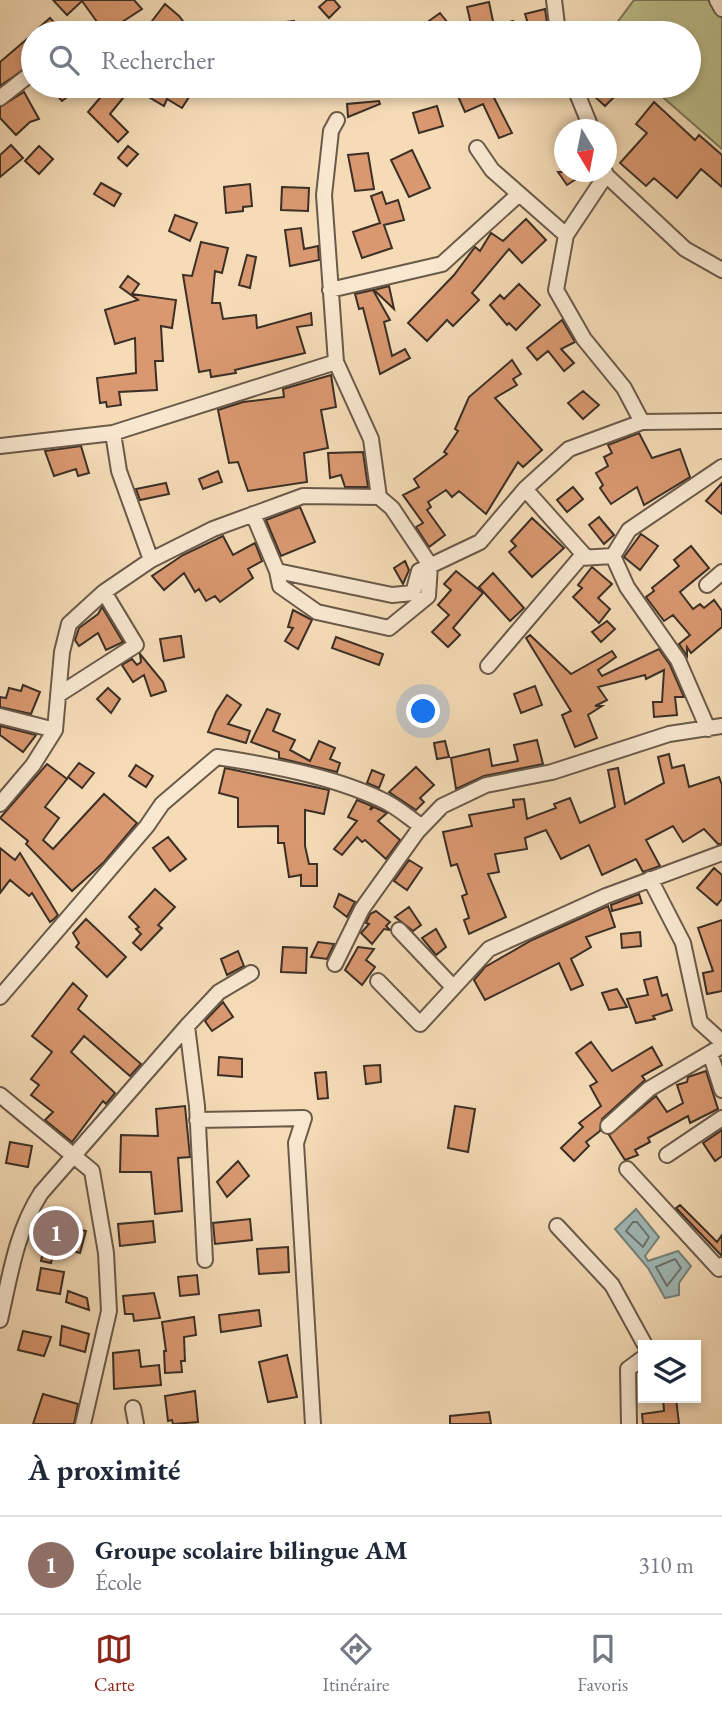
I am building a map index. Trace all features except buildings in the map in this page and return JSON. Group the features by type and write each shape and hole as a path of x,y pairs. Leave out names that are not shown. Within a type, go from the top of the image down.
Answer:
{"street":[{"path":"554,0 557,21"},
{"path":"717,0 722,9"},
{"path":"0,99 21,82"},
{"path":"579,98 588,119"},
{"path":"337,120 331,131 324,195 336,362 371,439 379,497"},
{"path":"477,148 492,170 566,235"},
{"path":"599,182 566,235 556,290 584,339 624,388 642,422"},
{"path":"614,182 684,249 722,270"},
{"path":"330,290 442,264 519,194"},
{"path":"0,446 113,433 336,362"},
{"path":"277,571 392,596 413,593 419,571 480,542 525,489 569,449 642,422 722,421"},
{"path":"113,433 119,471 151,560"},
{"path":"613,556 629,530 722,467"},
{"path":"525,489 586,556"},
{"path":"0,804 33,765 55,730 69,624 104,592 151,560 213,529 253,514 303,496 379,497 392,508 430,565 428,596 389,628 317,612 280,586 277,571 253,514"},
{"path":"488,666 570,568 586,556 613,556"},
{"path":"335,964 362,909 421,826 442,806 486,785 552,772 669,734 715,727 678,660 627,587 613,556"},
{"path":"707,585 722,572"},
{"path":"58,695 136,645 104,592"},
{"path":"0,716 55,730"},
{"path":"0,997 147,826 162,804 216,757 362,791 383,800 421,826"},
{"path":"378,981 420,1024 489,949 579,907 722,853"},
{"path":"650,879 683,943 700,1022 718,1047 722,1090"},
{"path":"399,930 453,987"},
{"path":"0,1320 21,1228 41,1194 219,992 251,973"},
{"path":"187,1026 197,1119 205,1260"},
{"path":"608,1126 649,1089 718,1047"},
{"path":"0,1094 92,1171 106,1253 109,1311 83,1424"},
{"path":"197,1119 304,1118 296,1143 313,1424"},
{"path":"667,1155 722,1118"},
{"path":"627,1169 719,1269 722,1265"},
{"path":"557,1226 612,1285 642,1340"},
{"path":"629,1424 628,1369 638,1362"},
{"path":"133,1408 136,1424"}],"green space":[{"path":"634,0 722,0 722,149 664,98 701,98 701,21 618,21"}],"water":[{"path":"636,1209 659,1237 645,1256 648,1261 678,1251 691,1266 679,1283 679,1295 665,1298 648,1268 615,1229"}],"place":[{"name":"Groupe scolaire bilingue AM","path":"56,1233"}]}
